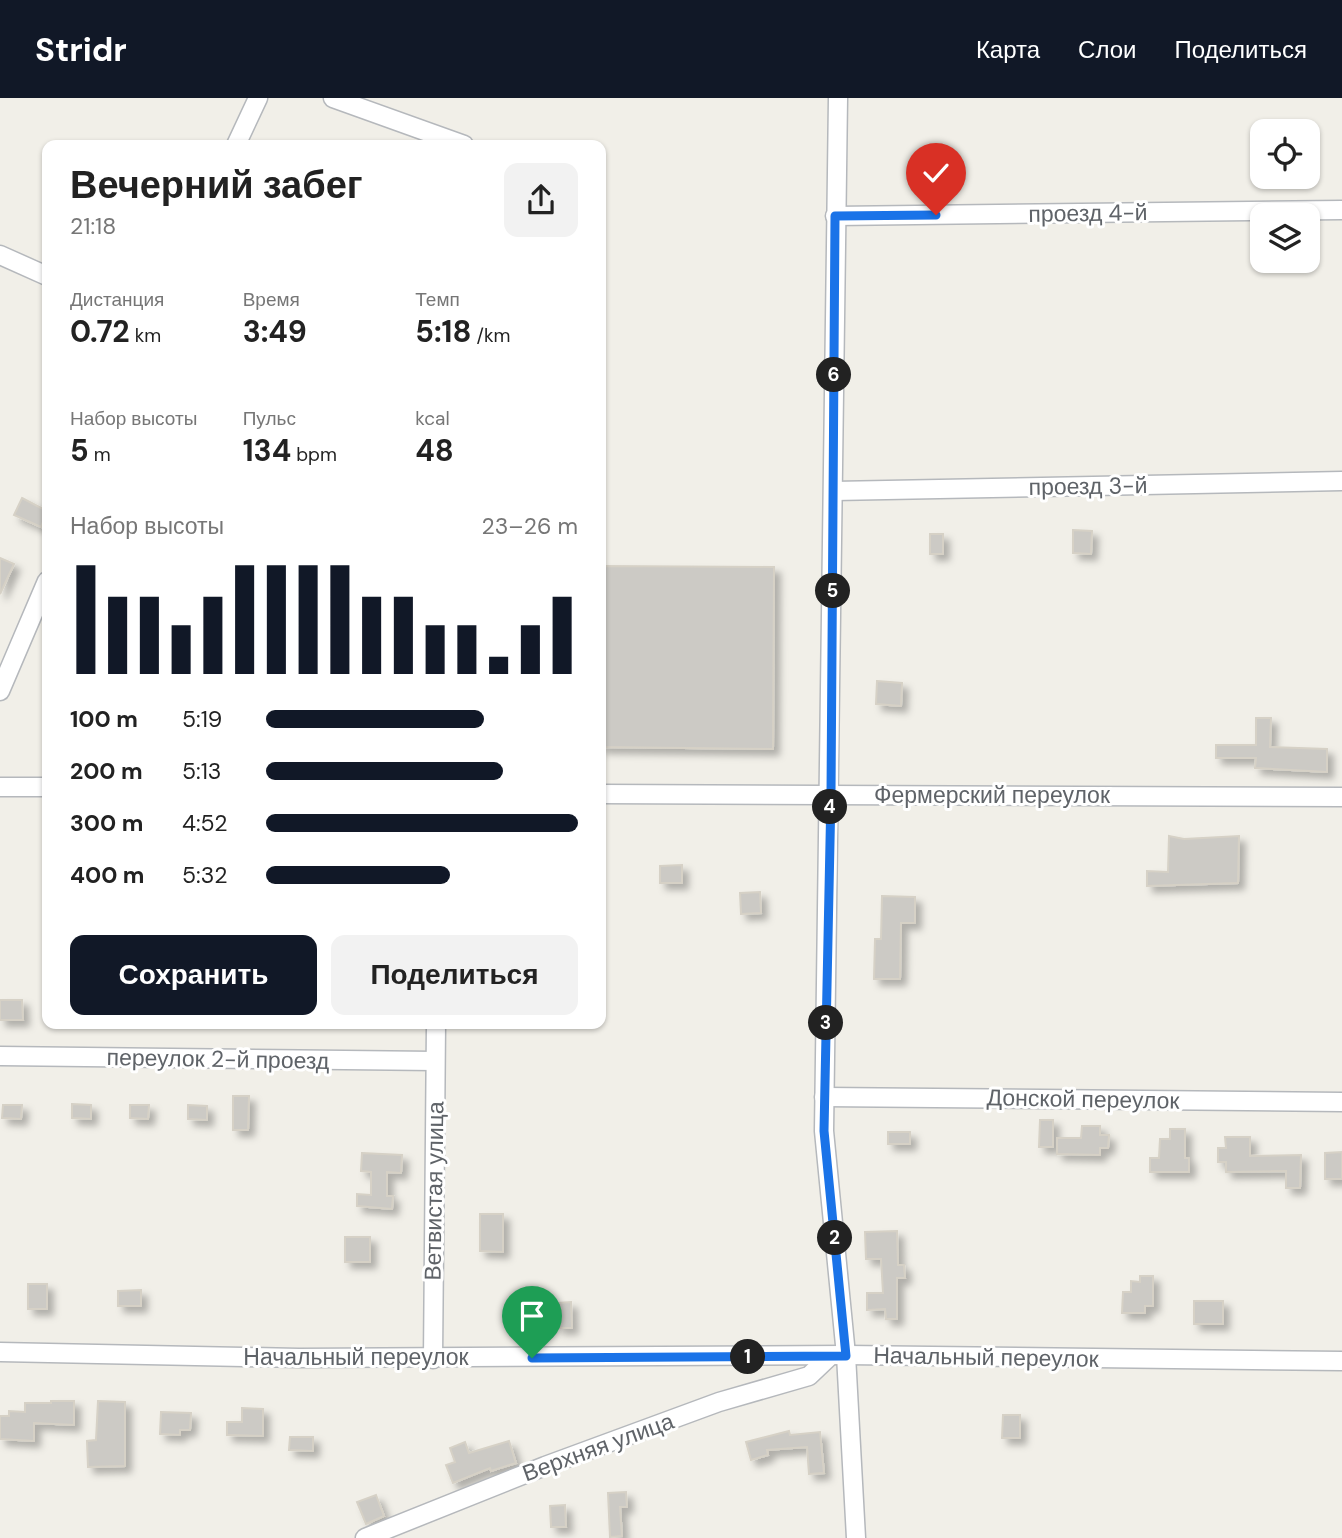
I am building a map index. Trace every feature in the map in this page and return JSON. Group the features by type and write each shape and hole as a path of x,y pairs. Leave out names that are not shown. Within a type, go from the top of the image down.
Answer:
{"street":[{"path":"238,140 258,98"},
{"path":"333,98 450,140"},
{"path":"838,98 831,794 824,1131 838,1356 856,1538"},
{"name":"проезд 4-й","path":"835,216 1342,210"},
{"path":"0,255 42,274"},
{"name":"проезд 3-й","path":"834,491 1342,481"},
{"path":"0,691 42,594"},
{"path":"0,787 42,787"},
{"name":"Фермерский переулок","path":"606,794 1342,797"},
{"name":"Ветвистая улица","path":"433,1359 436,1029"},
{"name":"переулок 2-й проезд","path":"0,1056 435,1061"},
{"name":"Донской переулок","path":"824,1097 1342,1102"},
{"name":"Начальный переулок","path":"0,1352 433,1359 838,1356 1342,1361"},
{"name":"Верхняя улица","path":"365,1538 545,1466 719,1402 809,1376 838,1356"}],"building":[{"path":"22,498 42,508 41,527 14,515"},
{"path":"1073,530 1092,531 1091,554 1073,553"},
{"path":"930,534 943,534 943,554 930,554"},
{"path":"0,558 14,564 0,594"},
{"path":"606,566 774,567 773,749 606,747"},
{"path":"877,681 902,683 901,706 876,704"},
{"path":"1256,718 1271,718 1270,747 1327,749 1327,772 1255,768 1256,758 1216,758 1216,745 1256,745"},
{"path":"1169,836 1184,839 1239,836 1238,883 1147,886 1147,871 1168,872"},
{"path":"682,865 682,883 660,883 660,866"},
{"path":"760,892 761,913 741,914 740,893"},
{"path":"882,896 915,897 915,923 901,923 900,979 874,979 875,939 881,939"},
{"path":"0,1000 22,1000 23,1020 0,1020"},
{"path":"233,1096 249,1096 248,1130 233,1130"},
{"path":"72,1104 91,1105 91,1119 72,1118"},
{"path":"3,1105 22,1105 21,1119 2,1118"},
{"path":"130,1105 149,1105 148,1119 130,1118"},
{"path":"188,1105 207,1106 207,1120 188,1119"},
{"path":"1040,1120 1053,1120 1053,1147 1039,1147"},
{"path":"1082,1126 1100,1126 1100,1135 1109,1135 1108,1148 1100,1148 1100,1155 1057,1154 1057,1138 1081,1138"},
{"path":"1170,1129 1185,1129 1185,1158 1189,1158 1189,1172 1150,1172 1150,1158 1159,1158 1160,1139 1170,1139"},
{"path":"888,1132 910,1132 910,1144 888,1144"},
{"path":"1225,1137 1250,1137 1250,1156 1301,1155 1300,1188 1286,1188 1286,1171 1226,1172 1226,1162 1218,1162 1218,1148 1226,1148"},
{"path":"1342,1152 1342,1179 1325,1179 1325,1153"},
{"path":"362,1153 402,1155 401,1173 387,1172 387,1196 393,1196 392,1209 357,1206 357,1194 371,1195 371,1172 361,1171"},
{"path":"480,1214 503,1214 503,1252 480,1251"},
{"path":"897,1231 898,1265 904,1265 905,1278 897,1278 897,1319 886,1319 885,1309 867,1310 867,1293 883,1293 881,1259 866,1259 865,1232"},
{"path":"345,1237 370,1237 370,1262 345,1262"},
{"path":"1140,1276 1153,1276 1153,1306 1145,1306 1145,1313 1122,1313 1123,1292 1131,1292 1131,1281 1140,1282"},
{"path":"28,1284 47,1284 47,1309 28,1309"},
{"path":"141,1290 141,1306 118,1306 118,1291"},
{"path":"1194,1301 1223,1301 1223,1324 1194,1324"},
{"path":"571,1302 572,1328 557,1328 557,1303"},
{"path":"74,1401 74,1425 34,1423 34,1441 0,1439 0,1416 9,1416 9,1411 25,1412 25,1403"},
{"path":"98,1401 125,1402 125,1466 88,1467 87,1441 96,1440"},
{"path":"242,1408 263,1409 263,1436 227,1435 227,1422 242,1422"},
{"path":"161,1412 191,1413 190,1430 180,1430 180,1435 160,1434"},
{"path":"1003,1415 1020,1415 1020,1438 1002,1438"},
{"path":"789,1431 790,1435 820,1432 824,1473 809,1474 807,1447 767,1450 768,1455 751,1460 746,1442"},
{"path":"290,1437 313,1437 313,1451 289,1450"},
{"path":"509,1441 516,1463 491,1471 490,1468 453,1483 446,1465 455,1462 450,1448 465,1442 469,1453"},
{"path":"626,1492 627,1507 620,1507 622,1536 610,1537 608,1493"},
{"path":"376,1495 384,1516 366,1524 357,1502"},
{"path":"565,1505 566,1527 551,1527 550,1506"}],"route":[{"path":"532,1358 846,1356 824,1131 831,794 835,216 936,215"}]}
